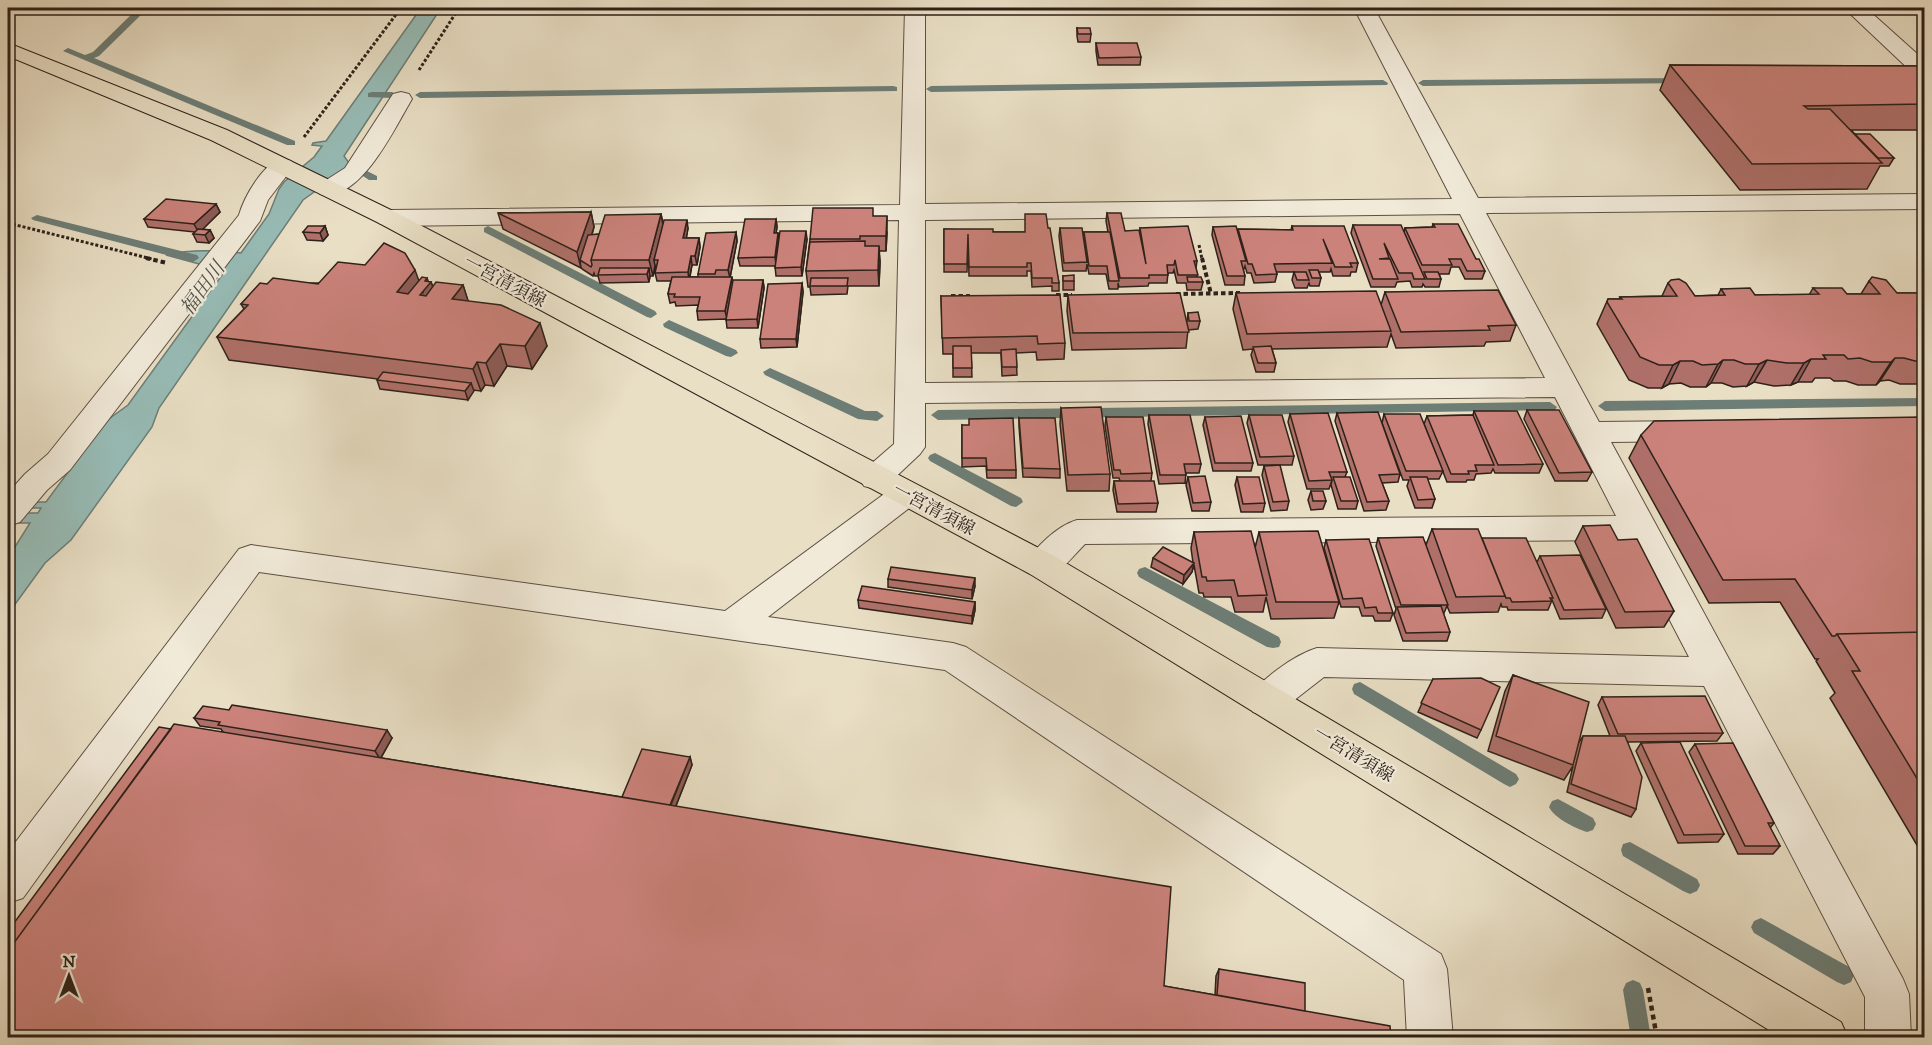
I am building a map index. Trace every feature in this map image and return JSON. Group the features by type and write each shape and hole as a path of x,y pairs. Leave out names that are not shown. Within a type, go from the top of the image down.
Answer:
{"main road":[{"name":"一宮清須線","path":"8,49 219,135 388,218 1042,565 1825,1038"}],"street":[{"path":"875,478 909,447 915,8"},
{"path":"1364,8 1887,994 1888,1038"},
{"path":"1854,8 1924,70"},
{"path":"8,514 36,482 59,462 250,216 256,199 308,179 354,173 401,99"},
{"path":"388,218 1924,201"},
{"path":"910,393 1564,387"},
{"path":"1588,432 1716,430"},
{"path":"732,625 906,494"},
{"path":"1042,565 1077,532 1639,528"},
{"path":"8,884 251,558 953,657 1425,969 1430,1038"},
{"path":"1266,701 1317,662 1716,672"}],"path":[{"path":"308,179 401,8"},
{"path":"401,99 459,8"},
{"path":"1191,209 1211,294"},
{"path":"8,223 213,264"},
{"path":"1175,294 1246,293"},
{"path":"1055,295 1079,295"},
{"path":"911,296 971,296"}],"water":[{"path":"421,8 441,8 344,156 349,163 345,170 303,200 159,408 152,427 71,540 45,563 8,614 8,558 30,523 15,523 23,513 38,513 41,508 30,508 34,502 46,502 106,421 128,405 225,271 166,255 203,251 241,253 269,214 284,182 314,157 322,146 312,145 313,143 326,141"}],"building":[{"path":"1077,28 1090,28 1091,34 1078,34"},
{"path":"1096,43 1137,43 1141,57 1099,58"},
{"path":"1670,65 1924,66 1924,104 1804,106 1808,109 1830,109 1882,163 1752,164"},
{"path":"1855,134 1870,134 1894,158 1878,158"},
{"path":"166,199 216,204 194,224 144,219"},
{"path":"813,208 873,208 873,216 887,216 886,236 860,236 860,239 810,239"},
{"path":"591,212 577,252 498,213"},
{"path":"1107,213 1121,213 1125,231 1139,230 1146,264 1140,228 1188,226 1197,261 1194,261 1198,275 1178,275 1175,260 1174,265 1167,265 1168,275 1149,275 1149,278 1120,278"},
{"path":"661,214 649,260 591,260 605,215"},
{"path":"1025,214 1046,214 1059,283 1052,283 1052,278 1032,278 1031,263 1027,263 1027,267 969,267 968,234 967,264 944,264 944,229 993,229 993,232 1025,232"},
{"path":"745,219 776,219 774,233 778,233 775,257 738,258"},
{"path":"664,220 687,220 683,238 699,238 695,256 691,256 688,272 655,273 658,260 654,260"},
{"path":"1433,224 1458,224 1476,259 1479,259 1485,271 1467,271 1461,259 1449,259 1452,265 1422,265 1405,228 1435,227"},
{"path":"1353,225 1401,225 1425,279 1414,279 1412,273 1399,273 1384,243 1389,258 1379,259 1390,259 1398,279 1373,279"},
{"path":"308,226 325,226 320,233 303,232"},
{"path":"1236,226 1246,261 1241,261 1245,276 1227,276 1213,227"},
{"path":"1292,226 1344,226 1358,263 1350,263 1352,267 1335,267 1323,239 1332,263 1274,264 1277,274 1256,275 1252,264 1248,264 1238,229 1293,230"},
{"path":"1060,228 1082,228 1087,262 1064,263"},
{"path":"198,229 210,230 205,235 193,234"},
{"path":"780,231 806,231 801,267 775,268"},
{"path":"736,232 728,270 716,270 715,274 698,274 706,233"},
{"path":"1084,232 1110,232 1119,281 1109,281 1107,266 1089,266"},
{"path":"599,234 591,267 580,260 588,235"},
{"path":"865,241 865,246 879,246 878,270 806,271 810,242"},
{"path":"384,243 405,253 415,270 397,292 408,294 422,277 427,278 425,281 431,282 420,295 426,296 436,282 463,285 452,299 501,305 540,323 525,346 500,344 486,363 477,362 473,369 217,337 248,305 241,304 260,283 267,284 273,278 318,284 338,262 365,265"},
{"path":"600,268 649,268 647,274 598,275"},
{"path":"1309,270 1318,270 1321,278 1312,278"},
{"path":"1294,272 1306,272 1309,280 1297,280"},
{"path":"1424,272 1438,272 1441,279 1427,279"},
{"path":"1074,275 1074,281 1063,281 1063,276"},
{"path":"672,277 732,277 725,311 697,311 700,297 674,297 675,294 668,294"},
{"path":"1187,277 1201,277 1203,282 1188,282"},
{"path":"1872,277 1886,280 1897,293 1924,293 1924,361 1895,358 1891,362 1872,362 1860,358 1848,359 1844,355 1823,355 1826,359 1811,359 1804,363 1767,360 1759,364 1745,364 1734,360 1723,360 1718,364 1702,365 1693,361 1680,361 1673,365 1659,365 1640,357 1607,302 1608,299 1622,299 1620,297 1677,296 1668,283 1679,279 1686,283 1695,296 1725,295 1721,289 1750,288 1755,295 1819,294 1813,288 1842,288 1847,294 1880,294 1869,281"},
{"path":"811,278 848,278 847,286 810,286"},
{"path":"733,280 763,280 757,319 726,320"},
{"path":"802,283 796,339 760,339 768,284"},
{"path":"1498,290 1516,325 1488,326 1490,330 1401,332 1385,292"},
{"path":"1376,291 1391,331 1247,334 1236,293"},
{"path":"1180,293 1189,332 1073,333 1068,295"},
{"path":"1060,295 1065,343 1038,344 1037,336 942,338 941,296"},
{"path":"1198,312 1200,321 1189,321 1188,313"},
{"path":"953,346 971,346 972,368 953,368"},
{"path":"1271,346 1276,363 1258,363 1253,347"},
{"path":"1016,349 1017,367 1002,367 1001,350"},
{"path":"383,372 471,383 465,391 377,380"},
{"path":"1101,407 1110,474 1068,475 1061,408"},
{"path":"1527,410 1559,410 1592,472 1559,473"},
{"path":"1474,411 1517,411 1543,464 1498,465"},
{"path":"1378,412 1400,474 1379,475 1389,501 1367,502 1337,413"},
{"path":"1328,413 1347,472 1329,472 1332,480 1309,481 1290,414"},
{"path":"1384,414 1420,414 1443,471 1406,471"},
{"path":"1149,415 1190,415 1201,464 1184,464 1186,475 1160,475"},
{"path":"1249,415 1282,415 1294,456 1260,457"},
{"path":"1473,415 1494,465 1475,465 1477,471 1468,471 1469,474 1451,474 1427,416"},
{"path":"1241,416 1253,463 1215,463 1205,417"},
{"path":"1106,417 1143,417 1152,473 1121,474 1120,470 1114,470"},
{"path":"1924,417 1924,632 1832,636 1795,579 1723,580 1641,435 1654,421"},
{"path":"1013,418 1016,470 987,470 986,458 962,458 962,425 969,425 969,419"},
{"path":"1019,418 1055,418 1060,469 1023,468"},
{"path":"1280,465 1289,501 1273,502 1264,466"},
{"path":"1205,476 1211,502 1193,503 1188,477"},
{"path":"1237,477 1259,477 1265,503 1243,504"},
{"path":"1333,477 1350,477 1358,501 1341,501"},
{"path":"1410,477 1427,477 1435,499 1418,500"},
{"path":"1114,481 1154,481 1158,503 1118,504"},
{"path":"1311,491 1323,491 1326,501 1313,501"},
{"path":"1610,525 1618,540 1637,539 1674,611 1625,612 1583,526"},
{"path":"1432,529 1478,529 1505,596 1456,597"},
{"path":"1251,531 1267,595 1238,596 1234,580 1207,581 1206,577 1202,577 1194,532"},
{"path":"1318,531 1339,602 1276,602 1259,532"},
{"path":"1423,537 1448,605 1401,605 1378,538"},
{"path":"1482,538 1526,538 1553,598 1550,598 1552,601 1512,602 1510,598 1506,598"},
{"path":"1369,539 1393,613 1378,613 1376,607 1365,608 1362,598 1343,599 1326,540"},
{"path":"1163,547 1194,563 1184,575 1153,558"},
{"path":"1580,555 1606,609 1564,610 1540,556"},
{"path":"891,567 975,578 972,590 888,579"},
{"path":"862,586 975,602 972,616 858,600"},
{"path":"1441,606 1450,632 1406,633 1397,607"},
{"path":"1924,632 1924,790 1852,671 1860,671 1837,634"},
{"path":"1513,675 1589,702 1573,765 1496,736"},
{"path":"1481,678 1500,687 1481,730 1421,703 1433,679"},
{"path":"1705,696 1723,733 1618,734 1602,697"},
{"path":"232,705 387,730 375,751 218,725 220,722 194,718 203,706 229,710"},
{"path":"174,724 1171,887 1164,986 1390,1026 1391,1038 8,1038 8,951"},
{"path":"159,727 171,729 8,951 8,931"},
{"path":"1583,736 1625,736 1642,777 1636,809 1571,784"},
{"path":"1680,742 1724,834 1684,835 1641,743"},
{"path":"1733,743 1774,823 1768,823 1780,846 1745,846 1695,744"},
{"path":"642,749 690,757 670,805 622,797"},
{"path":"1219,969 1305,983 1305,1011 1217,995"}],"waterway":[{"path":"85,58 96,54 143,8"},
{"path":"68,51 291,143"},
{"path":"1423,83 1684,81"},
{"path":"931,89 1383,83"},
{"path":"420,95 893,89"},
{"path":"372,95 392,95"},
{"path":"367,174 373,178"},
{"path":"37,218 193,258"},
{"path":"488,230 651,314"},
{"path":"669,324 731,353"},
{"path":"770,372 863,416 877,416"},
{"path":"1605,406 1924,402"},
{"path":"938,415 1550,407"},
{"path":"935,458 1016,502"},
{"path":"1145,573 1273,642"},
{"path":"1360,689 1510,779"},
{"path":"1558,807 1587,824"},
{"path":"1630,850 1690,885"},
{"path":"1761,927 1844,975"},
{"path":"1633,990 1641,1038"}],"water label":[{"name":"福田川","path":"202,288"}]}
